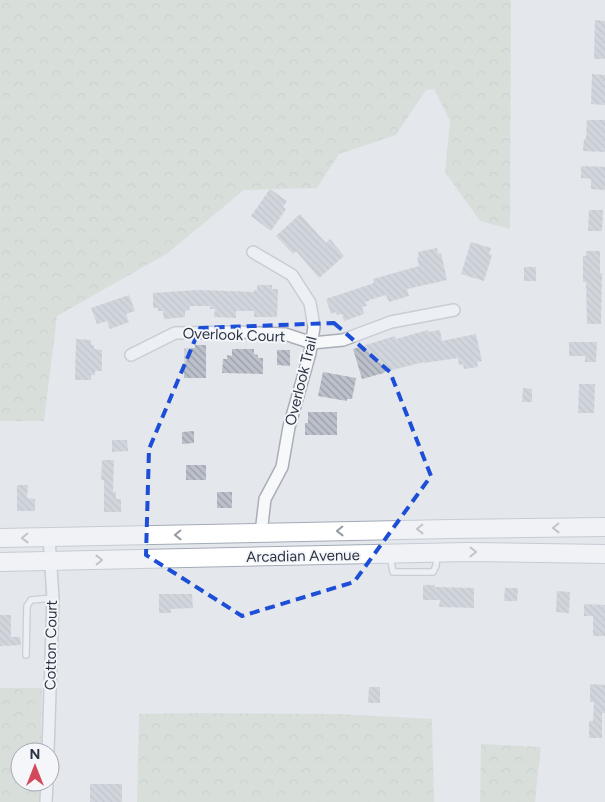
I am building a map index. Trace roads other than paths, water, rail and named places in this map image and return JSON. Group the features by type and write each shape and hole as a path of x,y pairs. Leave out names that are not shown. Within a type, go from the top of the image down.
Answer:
{"main road":[{"name":"Arcadian Avenue","path":"0,538 605,527"},
{"path":"389,530 389,554"},
{"name":"Arcadian Avenue","path":"0,562 438,552 605,554"}],"street":[{"name":"Overlook Trail","path":"253,252 292,276 310,303 314,327 310,353 289,427 282,467 265,499 262,533"},
{"path":"312,343 343,340 391,322 454,310"},
{"name":"Overlook Court","path":"131,355 175,333 239,332 285,334 312,343"},
{"name":"Cotton Court","path":"48,742 53,598 49,537"}],"lane":[{"path":"26,655 27,606 31,600 53,598"}]}
